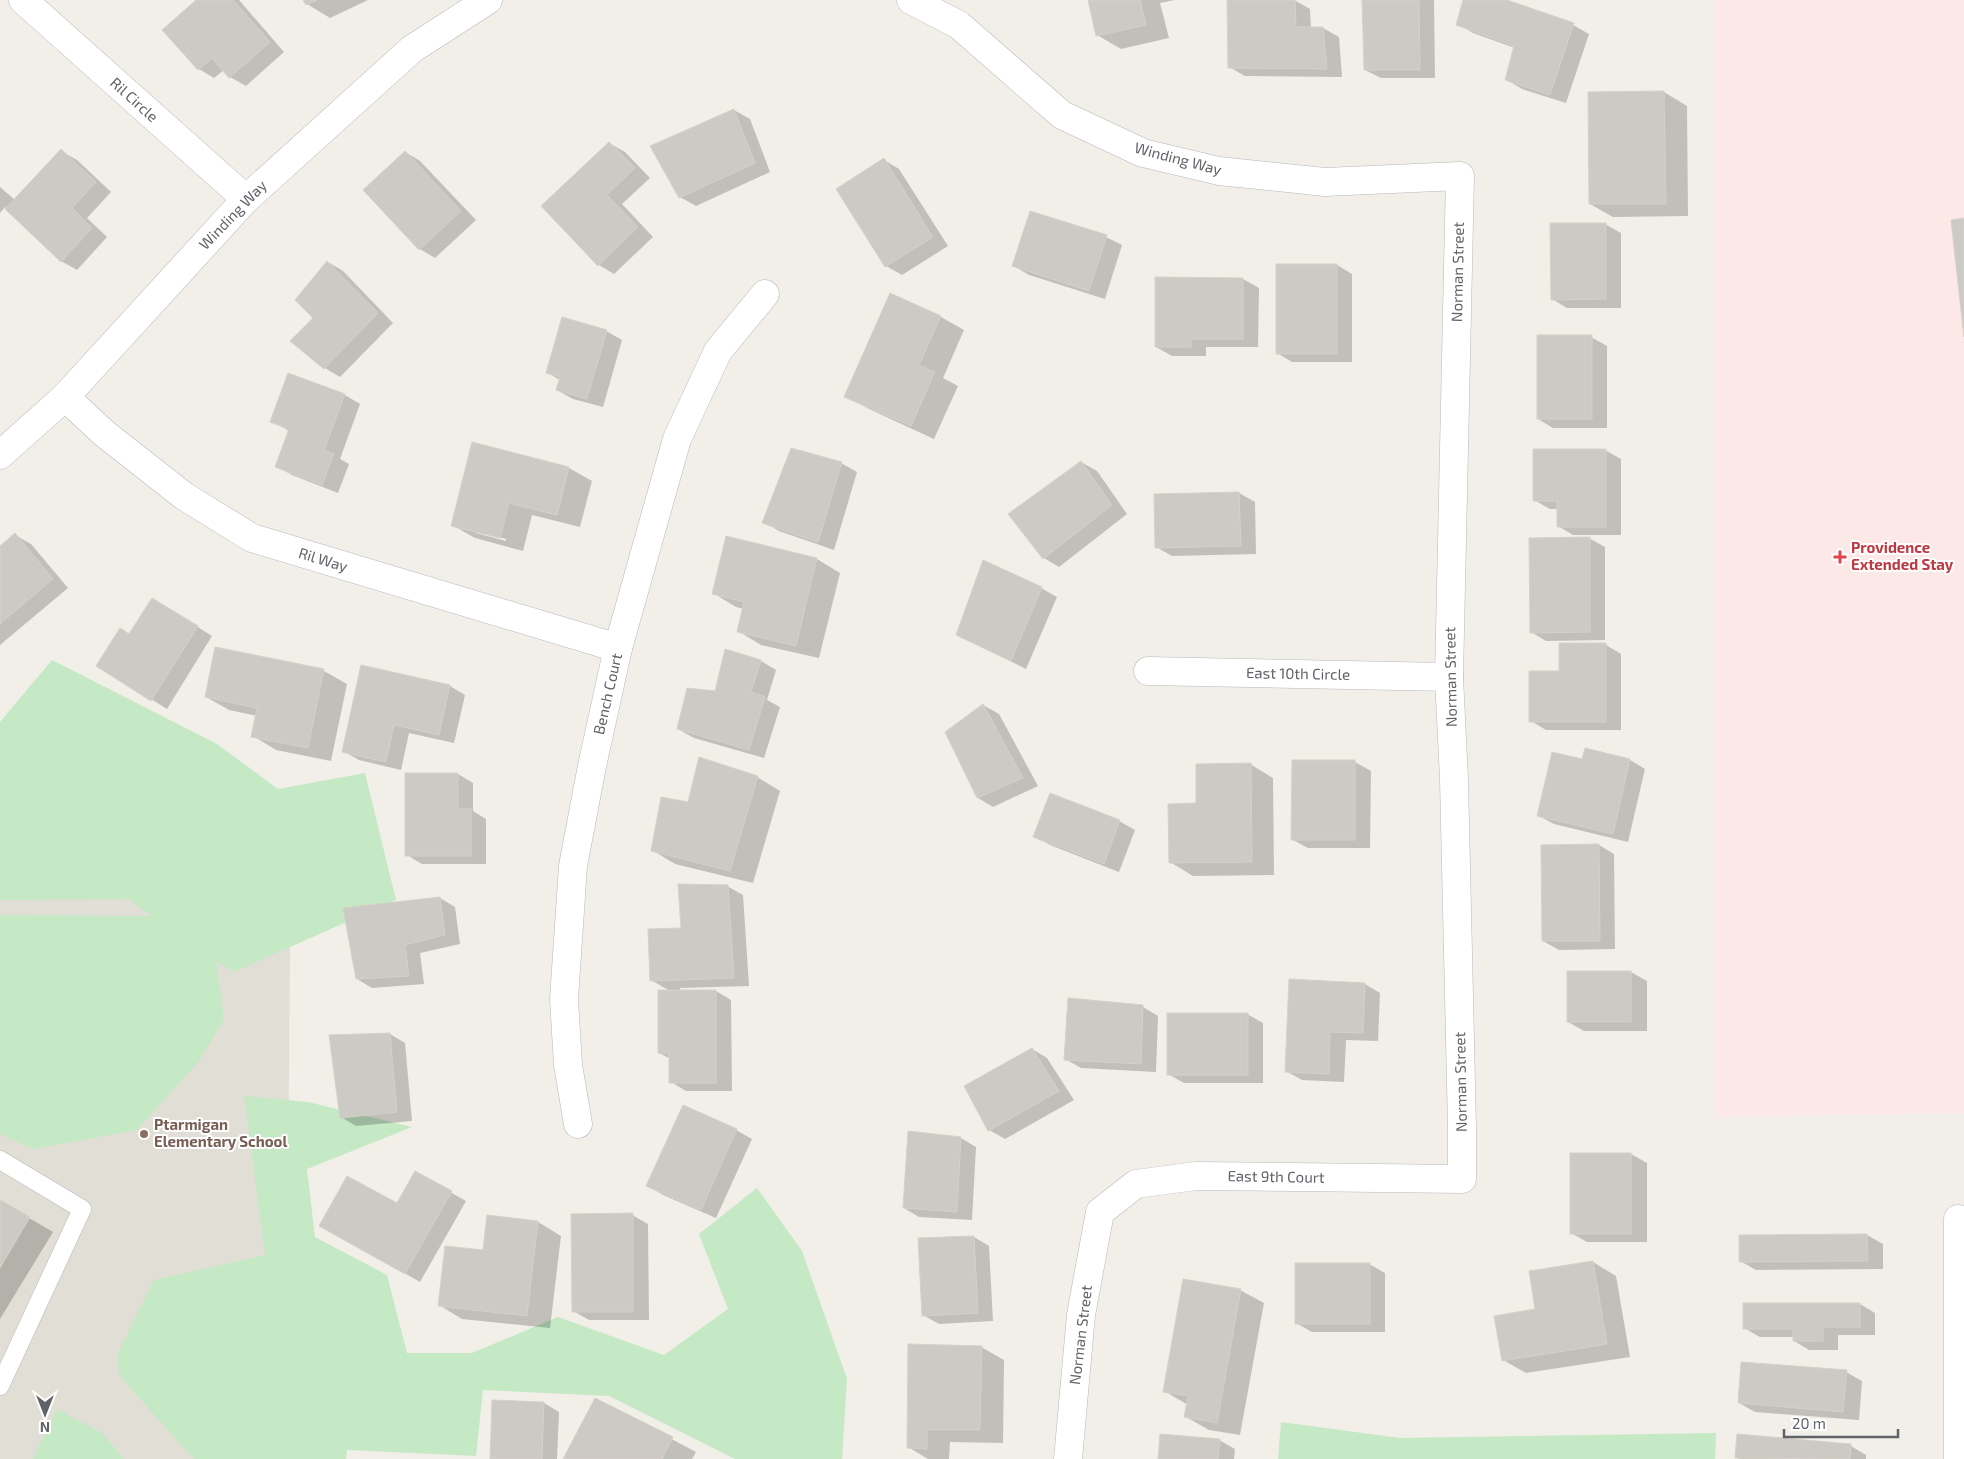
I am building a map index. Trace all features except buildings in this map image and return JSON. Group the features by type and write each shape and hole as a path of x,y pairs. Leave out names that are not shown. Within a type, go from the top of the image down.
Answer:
{"street":[{"name":"Ril Circle","path":"23,0 246,199"},
{"name":"Winding Way","path":"0,455 65,397 246,199 412,49 488,0"},
{"name":"Winding Way","path":"911,0 959,25 1062,114 1143,152 1219,171 1325,182 1460,176"},
{"name":"Norman Street","path":"1460,176 1449,677 1454,789 1462,1179"},
{"name":"Bench Court","path":"578,1124 568,1065 564,999 573,866 592,766 618,648 677,439 718,350 765,294"},
{"name":"Ril Way","path":"65,397 105,434 184,496 252,538 618,648"},
{"name":"East 10th Circle","path":"1148,671 1449,677"},
{"name":"East 9th Court","path":"1100,1212 1136,1184 1196,1176 1462,1179"},
{"name":"Norman Street","path":"1068,1459 1081,1315 1100,1212"},
{"path":"1958,1218 1962,1320 1958,1459"}],"lane":[{"path":"0,1160 82,1209 0,1386"}],"shaded area":[{"name":"Providence Extended Stay","path":"1715,0 1964,0 1964,1113 1716,1117"},
{"name":"Ptarmigan Elementary School","path":"0,807 291,809 286,1459 0,1459"}],"green space":[{"path":"52,660 217,744 278,789 365,773 396,900 234,972 216,961 224,1019 199,1061 137,1130 33,1149 0,1134 0,915 152,916 128,899 0,900 0,722"},
{"path":"244,1096 308,1102 412,1127 307,1169 315,1237 387,1275 407,1353 472,1353 558,1317 664,1355 728,1309 699,1234 757,1188 802,1251 847,1379 842,1459 735,1459 609,1396 483,1390 476,1456 347,1450 346,1459 194,1459 119,1375 118,1353 154,1280 265,1255"},
{"path":"57,1409 102,1433 124,1459 33,1459"},
{"path":"1281,1422 1400,1438 1716,1433 1715,1459 1278,1459"}],"place":[{"name":"Providence Extended Stay","path":"1840,557"},
{"name":"Ptarmigan Elementary School","path":"144,1134"}]}
